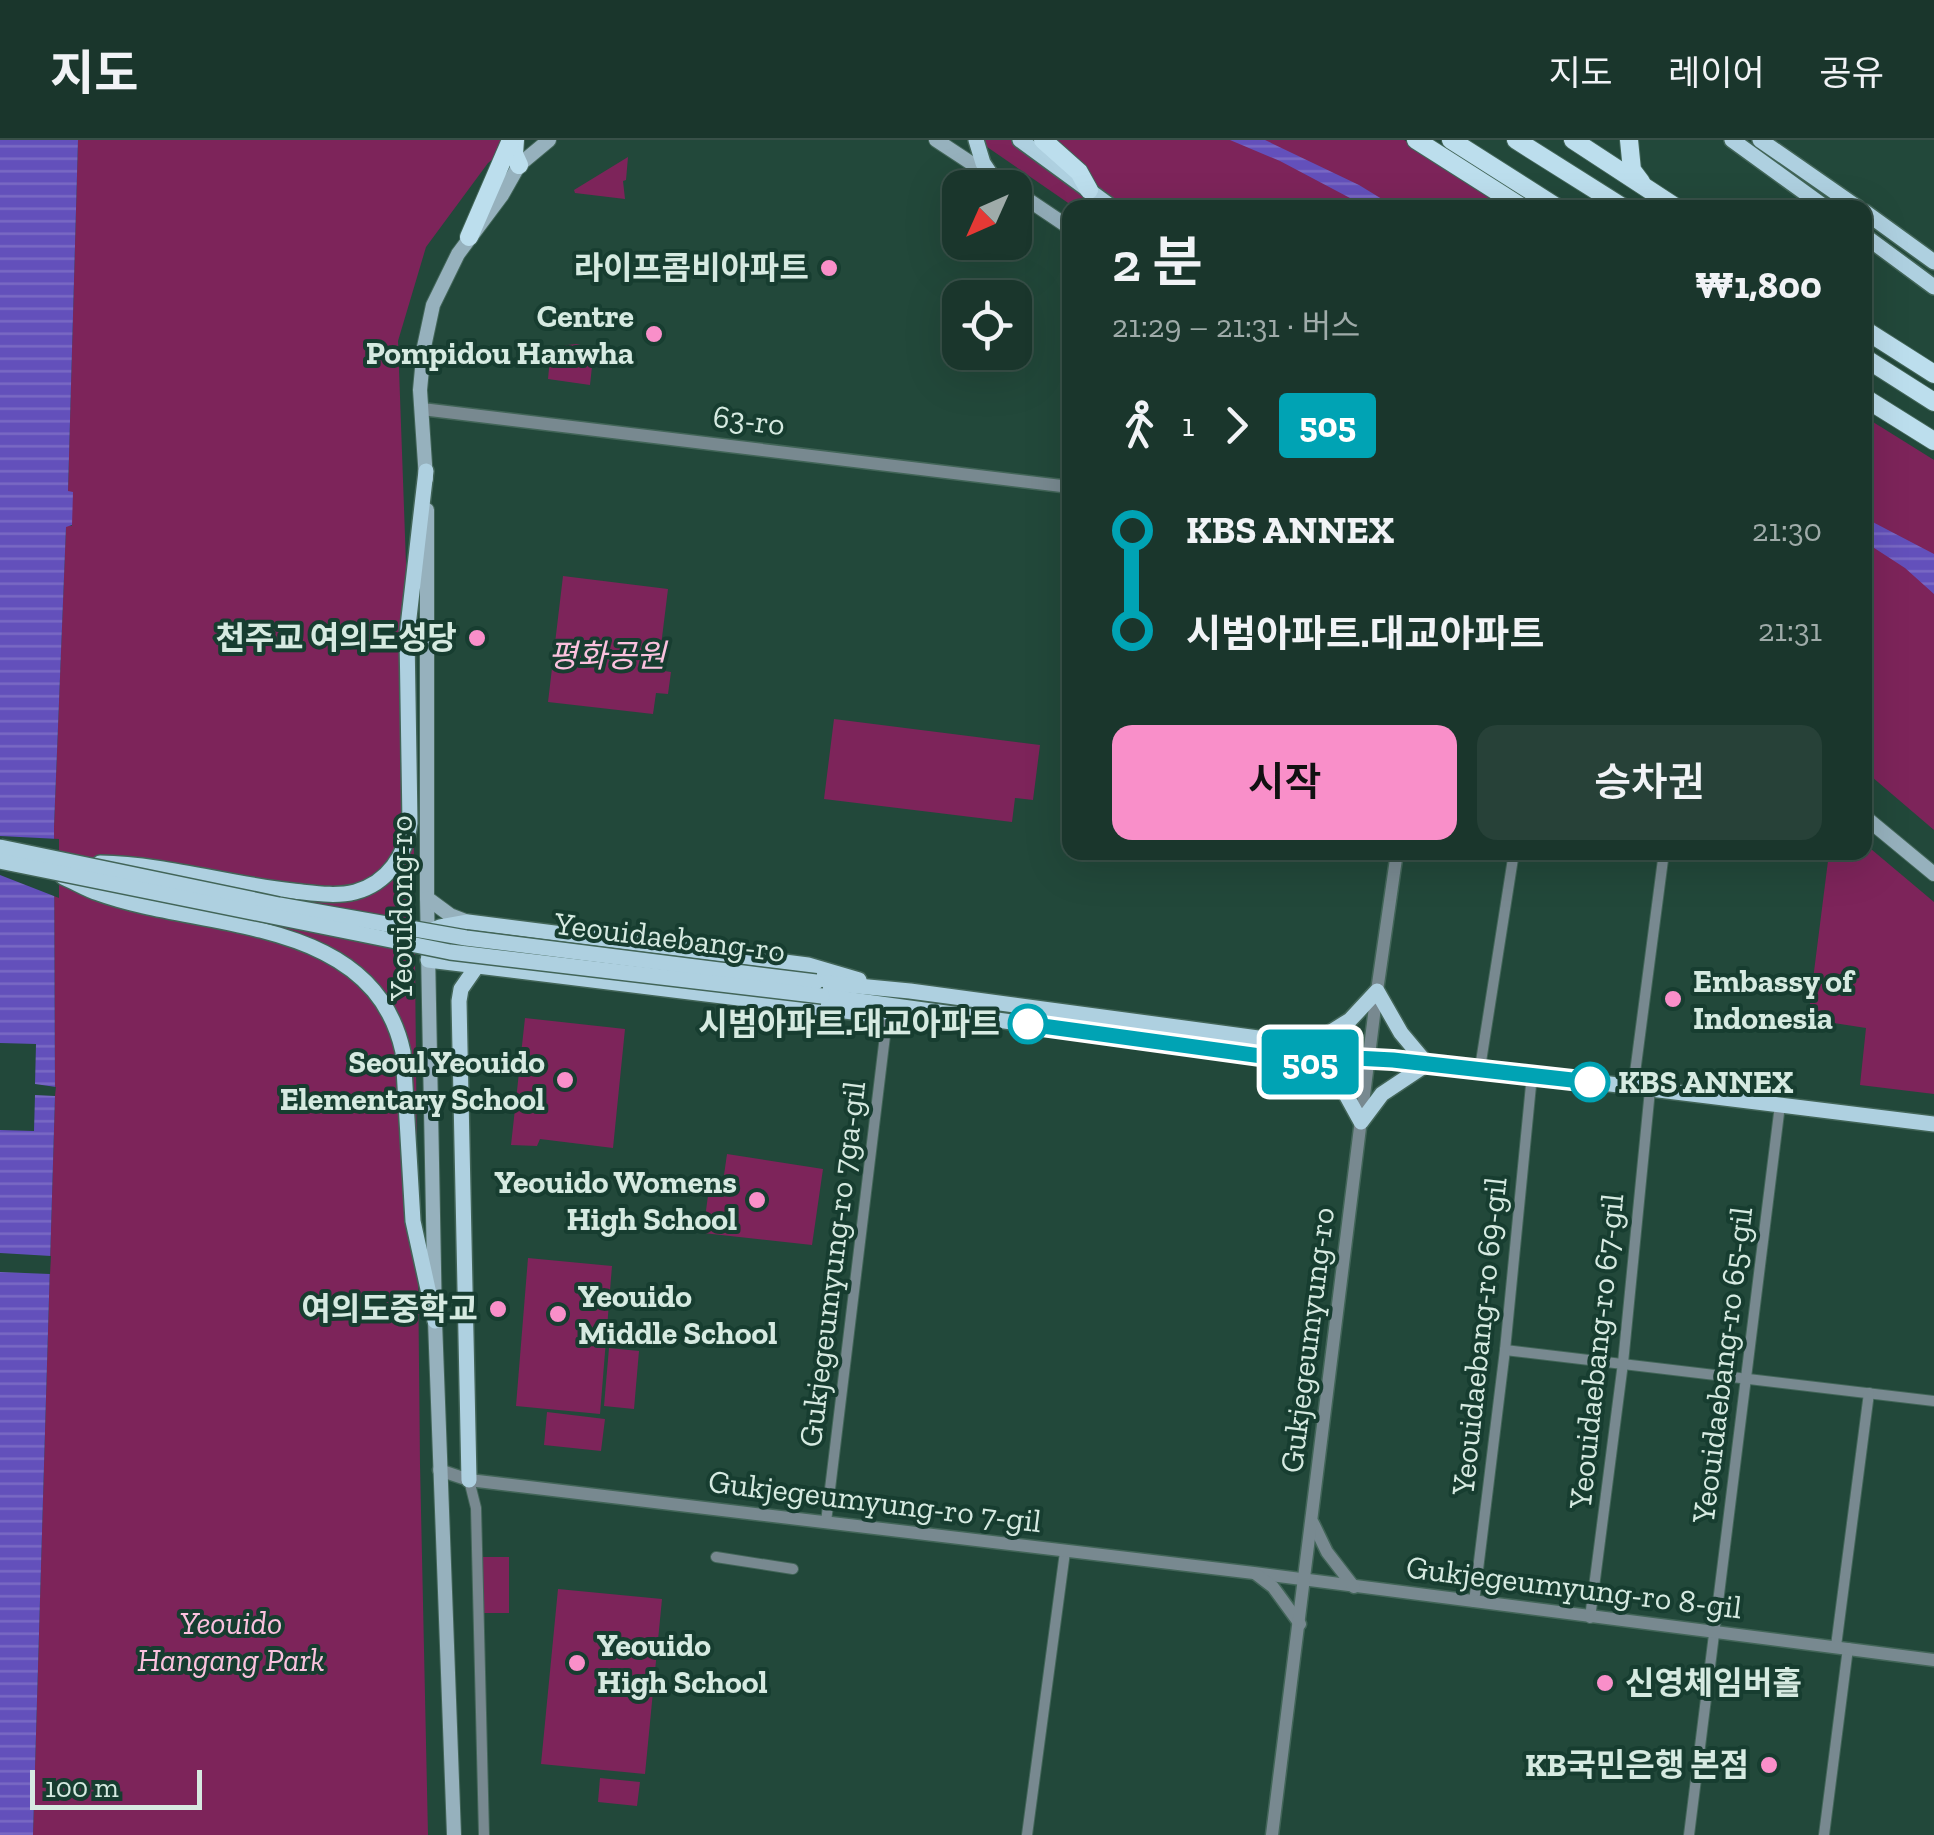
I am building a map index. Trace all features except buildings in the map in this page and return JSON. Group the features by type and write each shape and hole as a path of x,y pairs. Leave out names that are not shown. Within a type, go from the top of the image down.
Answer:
{"highway":[{"path":"513,140 519,165"},
{"path":"469,237 513,140"},
{"path":"1043,140 1079,172 1089,190"},
{"path":"1416,140 1510,200"},
{"path":"1451,140 1545,200"},
{"path":"1516,140 1611,200"},
{"path":"1573,140 1665,200"},
{"path":"1629,140 1632,170 1645,186"},
{"path":"1872,334 1934,374"},
{"path":"1872,362 1934,402"},
{"path":"1872,402 1934,441"}],"main road":[{"name":"Yeouidong-ro","path":"454,1835 435,1321 427,898 426,471 420,390 428,323 442,283 519,165 549,140"},
{"path":"936,140 983,170"},
{"path":"976,140 987,170"},
{"path":"986,140 991,157 988,170"},
{"path":"1020,140 1102,200"},
{"path":"1732,140 1815,200"},
{"path":"1760,140 1847,200"},
{"path":"1772,140 1811,174"},
{"path":"1032,203 1062,223"},
{"path":"1872,217 1934,262"},
{"path":"1872,241 1934,287"},
{"path":"76,863 136,864 252,886 336,895 370,886 393,867 408,837 407,635 426,471"},
{"path":"1872,823 1934,874"},
{"name":"Yeouidaebang-ro","path":"0,847 279,905 466,938 819,989 914,1007 1319,1064 1336,1057 1480,1068 1934,1124"},
{"path":"0,861 450,952 819,989"},
{"path":"60,875 99,894 296,940 350,967 378,994 401,1042 413,1222 435,1321"},
{"path":"427,898 450,916 468,922 808,965 896,991"},
{"path":"428,932 468,922"},
{"path":"428,960 868,1014 914,1007"},
{"path":"469,1480 458,1000 476,966"},
{"name":"Yeouidaebang-ro","path":"819,989 896,991 1310,1045 1326,1048 1336,1057"},
{"path":"1310,1045 1350,1020 1377,991 1401,1033 1427,1064 1382,1094 1361,1122 1339,1082 1319,1064"}],"street":[{"name":"63-ro","path":"422,409 1062,486"},
{"name":"Gukjegeumyung-ro","path":"1272,1835 1396,860"},
{"path":"1480,1068 1513,860"},
{"name":"Yeouidaebang-ro 67-gil","path":"1590,1618 1623,1363 1641,1088 1663,860"},
{"name":"Gukjegeumyung-ro 7ga-gil","path":"826,1522 888,1012"},
{"name":"Yeouidaebang-ro 69-gil","path":"1474,1602 1505,1350 1532,1075"},
{"name":"Yeouidaebang-ro 65-gil","path":"1689,1835 1780,1105"},
{"path":"1505,1350 1934,1401"},
{"path":"1824,1835 1869,1393"},
{"name":"Gukjegeumyung-ro 7-gil","path":"439,1470 469,1480 1306,1581"},
{"path":"469,1480 476,1508 484,1835"},
{"path":"1312,1524 1354,1588"},
{"path":"1027,1835 1065,1552"},
{"path":"716,1557 793,1569"},
{"path":"1254,1573 1273,1586 1300,1624"},
{"name":"Gukjegeumyung-ro 8-gil","path":"1306,1581 1934,1660"}],"green space":[{"name":"Yeouido Hangang Park","path":"78,140 518,140 488,163 426,247 398,341 413,759 428,1835 33,1835 55,1096 54,827 66,526 72,526 68,491"},
{"path":"977,140 1404,140 1509,200 1064,200 1032,178 1032,170 1020,170"},
{"path":"628,157 623,181 625,199 575,193 574,190"},
{"path":"576,344 594,348 590,385 548,379 551,347"},
{"path":"1872,421 1934,460 1934,830 1872,777"},
{"name":"평화공원","path":"563,576 668,589 658,670 671,672 668,694 656,693 653,714 548,702"},
{"path":"834,719 1040,745 1033,800 1015,798 1012,822 824,799"},
{"path":"1872,850 1934,902 1934,1094 1860,1085 1866,1028 1808,1019 1828,860 1872,860"},
{"path":"525,1018 625,1029 613,1148 540,1139 537,1146 511,1145"},
{"path":"727,1154 823,1169 812,1245 703,1233 709,1188 722,1189"},
{"path":"528,1258 612,1266 600,1414 516,1406"},
{"path":"609,1348 639,1351 634,1409 604,1406"},
{"path":"547,1412 605,1419 601,1451 544,1445"},
{"path":"480,1557 509,1557 509,1613 480,1613"},
{"path":"558,1589 662,1599 645,1774 541,1764"},
{"path":"600,1778 640,1782 637,1806 598,1802"}],"shaded area":[{"path":"0,140 78,140 68,491 73,492 72,525 66,527 54,827 55,1096 33,1835 0,1835"},
{"path":"1230,140 1265,140 1384,200 1354,200"},
{"path":"1872,522 1934,554 1934,594 1905,568 1872,547"}],"pier":[{"path":"0,836 59,839 59,898 0,875"},
{"path":"0,1043 36,1044 35,1084 56,1087 55,1096 35,1095 34,1131 0,1130"},
{"path":"0,1253 51,1256 50,1274 0,1272"}],"bus line":[{"name":"505","path":"1028,1024 1319,1064 1336,1057 1393,1060 1590,1082"}],"place":[{"name":"라이프콤비아파트","path":"829,268"},
{"name":"Centre Pompidou Hanwha","path":"654,334"},
{"name":"천주교 여의도성당","path":"477,638"},
{"name":"Embassy of Indonesia","path":"1673,999"},
{"name":"시범아파트.대교아파트","path":"1028,1024"},
{"name":"Seoul Yeouido Elementary School","path":"565,1080"},
{"name":"KBS ANNEX","path":"1590,1082"},
{"name":"Yeouido Womens High School","path":"757,1200"},
{"name":"여의도중학교","path":"498,1309"},
{"name":"Yeouido Middle School","path":"558,1314"},
{"name":"Yeouido High School","path":"577,1663"},
{"name":"신영체임버홀","path":"1605,1683"},
{"name":"KB국민은행 본점","path":"1769,1765"}]}
